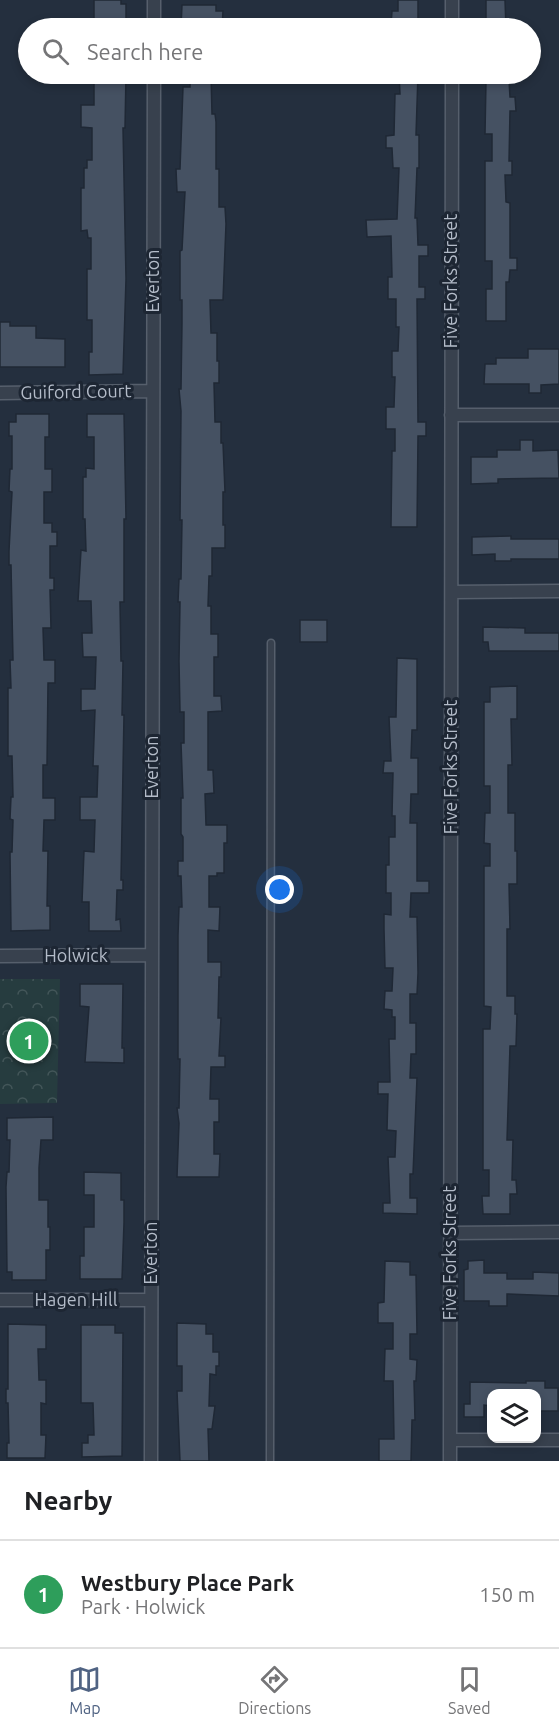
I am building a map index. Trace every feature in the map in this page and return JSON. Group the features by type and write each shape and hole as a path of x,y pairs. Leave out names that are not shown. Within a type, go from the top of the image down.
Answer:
{"street":[{"path":"154,0 154,18"},
{"path":"452,0 452,18"},
{"name":"Everton","path":"151,1461 154,84"},
{"name":"Five Forks Street","path":"450,1461 452,84"},
{"name":"Guiford Court","path":"0,393 153,391"},
{"path":"451,415 559,415"},
{"path":"452,592 559,591"},
{"name":"Holwick","path":"0,956 152,955"},
{"path":"450,1233 559,1232"},
{"name":"Hagen Hill","path":"0,1300 152,1300"},
{"path":"450,1440 559,1440"}],"lane":[{"path":"270,1461 272,643"}],"green space":[{"path":"0,979 60,979 57,1103 0,1104"}],"building":[{"path":"94,0 121,0 121,4 126,4 126,18 94,18"},
{"path":"398,0 418,0 418,18 392,18 392,11 398,11"},
{"path":"486,0 505,0 506,18 486,18"},
{"path":"182,5 216,5 216,11 223,11 223,18 181,18"},
{"path":"94,84 126,84 125,128 123,128 126,279 123,374 89,375 92,320 87,320 87,269 91,269 91,238 88,238 87,230 81,231 81,188 84,188 84,168 87,168 87,160 92,160 92,128 81,127 81,105 94,105"},
{"path":"190,84 211,84 212,114 215,114 216,122 216,169 219,169 219,207 225,207 226,224 223,300 210,300 211,333 217,333 217,361 219,361 219,383 214,383 215,422 221,422 221,443 223,443 225,548 212,548 212,576 209,576 208,606 211,606 211,634 218,634 218,657 214,657 214,696 221,696 222,711 208,712 208,770 213,770 214,793 205,794 206,825 227,825 227,843 224,843 224,873 209,876 209,907 220,907 219,931 208,930 208,962 221,962 218,1018 221,1018 219,1056 225,1056 225,1067 211,1067 210,1099 219,1099 219,1122 214,1122 214,1154 220,1154 219,1177 177,1177 180,1059 178,1059 178,935 179,907 182,907 178,861 183,861 181,743 184,743 184,712 180,712 180,602 178,602 179,579 181,579 182,520 180,520 181,411 179,389 181,389 182,323 180,251 182,250 185,192 177,192 176,169 180,169 183,87 190,87"},
{"path":"400,84 418,84 416,135 419,135 419,168 417,168 415,218 417,218 418,245 428,245 428,256 419,256 419,287 425,287 425,299 417,299 418,422 426,422 426,436 418,436 417,527 391,527 392,451 395,451 395,429 386,429 386,407 394,407 395,377 392,377 392,351 398,351 399,327 396,327 396,299 388,299 388,277 392,277 391,236 367,237 366,220 397,219 399,168 393,168 392,148 386,148 386,136 394,135 395,94 400,94"},
{"path":"486,84 509,84 510,97 515,97 516,111 510,111 509,161 512,161 512,175 505,175 506,202 510,203 510,258 517,258 517,270 510,270 509,282 506,282 506,321 486,321 486,289 492,289 492,261 485,261 485,161 492,161 492,134 485,134"},
{"path":"0,322 10,322 10,326 36,326 36,338 65,339 65,367 0,367"},
{"path":"528,349 559,349 559,384 541,385 541,393 529,393 529,384 484,384 485,364 496,364 496,358 528,358"},
{"path":"16,414 49,414 49,437 45,437 45,469 52,469 52,492 44,492 44,523 52,523 52,532 57,532 57,546 50,546 50,578 54,578 54,590 50,590 51,628 43,628 44,660 55,660 55,683 48,683 47,765 43,765 43,798 55,798 55,820 44,820 43,851 48,851 47,906 50,906 50,930 11,931 10,852 12,852 13,820 10,819 11,797 13,797 12,756 8,756 8,688 11,688 10,660 13,660 11,565 9,565 12,436 9,436 9,422 16,422"},
{"path":"87,414 124,414 126,519 124,519 124,602 120,602 121,661 123,661 122,715 124,715 121,880 123,880 123,890 117,890 116,920 120,919 121,931 89,931 89,902 82,902 84,851 94,852 95,820 80,820 80,797 97,797 98,766 93,766 95,710 81,711 81,689 95,689 96,657 83,657 82,633 92,633 91,601 78,601 81,550 86,551 83,477 86,477 86,468 94,469 94,437 87,437"},
{"path":"520,440 533,440 533,451 558,450 559,478 498,479 498,483 471,484 471,457 497,457 497,450 520,450"},
{"path":"511,536 511,539 559,539 559,559 495,561 495,554 472,555 472,537"},
{"path":"300,620 327,620 327,642 300,642"},
{"path":"483,627 525,628 525,633 559,633 559,651 489,651 488,642 483,642"},
{"path":"397,658 417,659 417,730 412,730 411,758 418,758 418,794 411,794 410,823 417,823 417,881 429,881 429,893 411,893 410,917 417,917 417,994 410,994 410,1023 416,1023 416,1054 411,1054 410,1078 417,1078 410,1198 417,1198 417,1214 383,1213 383,1203 390,1203 388,1157 395,1157 396,1131 387,1130 388,1094 378,1094 378,1082 390,1082 389,1039 395,1039 395,1017 392,1017 392,1010 384,1009 385,991 392,991 393,968 385,968 384,914 391,915 391,893 386,893 386,865 389,865 389,837 395,837 395,816 392,816 393,773 383,773 384,761 391,761 389,717 396,717"},
{"path":"517,686 517,719 511,719 512,765 508,765 508,813 515,813 517,884 509,884 510,929 507,929 507,996 515,996 515,1014 517,1014 516,1046 510,1046 507,1140 513,1140 512,1180 516,1180 517,1194 510,1194 510,1214 483,1214 482,1196 489,1196 489,1170 483,1170 483,1029 490,1029 491,1007 484,1006 484,866 490,866 490,844 484,843 485,813 490,813 490,786 484,786 484,702 490,702 490,687"},
{"path":"80,984 123,984 122,1048 124,1048 124,1063 85,1062 89,1007 80,1006"},
{"path":"53,1117 53,1140 41,1140 39,1168 39,1200 48,1200 48,1227 50,1227 50,1250 46,1250 46,1280 12,1280 12,1272 7,1272 6,1187 10,1140 7,1140 7,1118"},
{"path":"84,1172 121,1173 121,1200 124,1200 122,1279 80,1279 80,1256 84,1256 84,1227 94,1227 94,1195 84,1195"},
{"path":"484,1260 484,1273 507,1273 507,1279 533,1279 533,1272 559,1273 559,1296 507,1294 507,1306 489,1306 489,1301 464,1301 464,1270 468,1269 468,1261"},
{"path":"385,1261 410,1262 410,1275 416,1275 417,1334 410,1334 410,1359 417,1360 411,1461 379,1461 379,1439 394,1439 393,1381 384,1381 385,1349 393,1349 393,1323 378,1323 378,1303 384,1302"},
{"path":"177,1323 206,1324 206,1334 213,1334 213,1352 219,1352 219,1366 216,1366 216,1375 210,1374 209,1406 215,1406 212,1429 208,1429 209,1461 180,1461 177,1391 182,1391 182,1366 177,1366"},
{"path":"8,1324 46,1325 46,1349 38,1349 39,1380 46,1380 46,1404 41,1403 41,1435 46,1435 45,1458 7,1458 7,1443 9,1443 8,1403 6,1403"},
{"path":"81,1325 115,1325 115,1333 123,1333 122,1456 82,1457 82,1443 88,1443 88,1435 94,1435 93,1403 81,1403"},
{"path":"526,1381 545,1381 545,1388 558,1388 558,1411 541,1411 541,1389 487,1389 484,1417 464,1417 464,1404 470,1404 470,1382 526,1383"}],"place":[{"name":"Westbury Place Park","path":"29,1041"}]}
